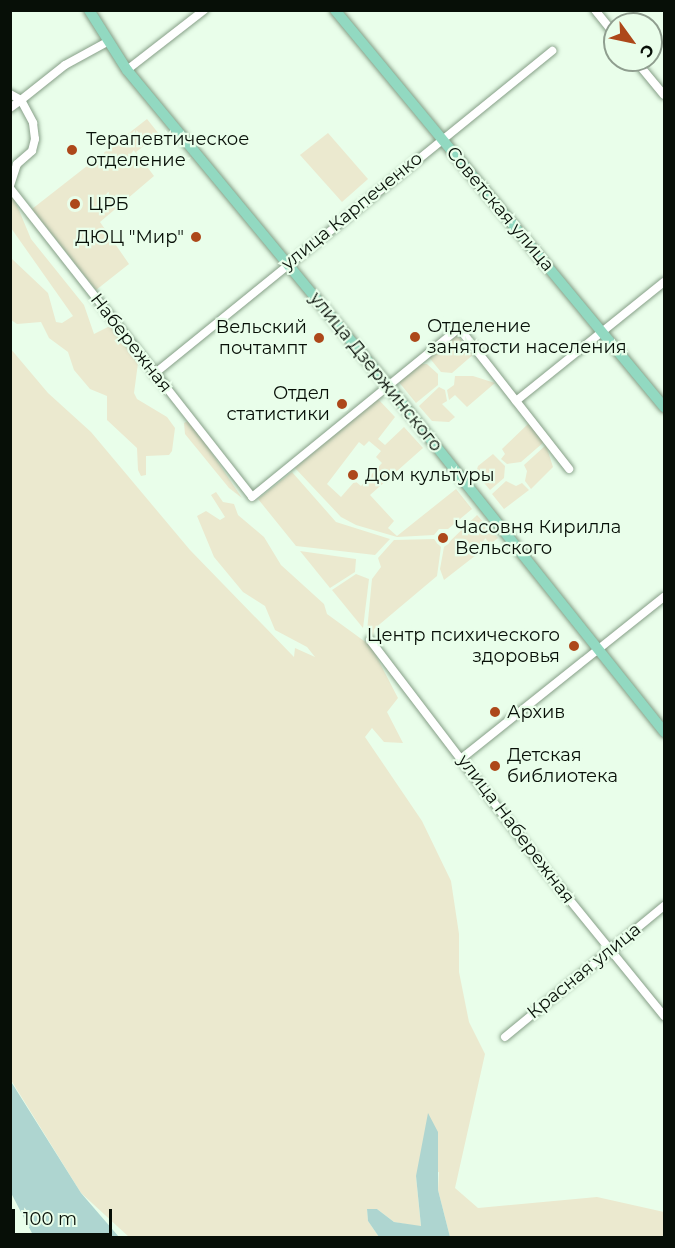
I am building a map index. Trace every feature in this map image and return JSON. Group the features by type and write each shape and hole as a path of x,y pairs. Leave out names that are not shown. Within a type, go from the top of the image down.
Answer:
{"main road":[{"name":"улица Дзержинского","path":"89,10 107,42 127,70 388,386 664,732"},
{"name":"Советская улица","path":"335,10 664,407"}],"street":[{"path":"127,70 204,10"},
{"path":"10,108 65,65 107,42"},
{"name":"улица Карпеченко","path":"154,374 441,138 552,51"},
{"path":"645,72 664,95"},
{"path":"10,94 21,100 33,123 35,139 32,151 17,164 10,187"},
{"name":"Набережная","path":"10,187 252,497 388,386"},
{"path":"516,401 664,282"},
{"path":"388,386 459,328 569,469"},
{"path":"462,758 664,597"},
{"name":"улица Набережная","path":"370,640 609,950 664,1016"},
{"name":"Красная улица","path":"505,1037 664,906"}],"shaded area":[{"name":"ЦРБ","path":"147,119 159,134 136,152 154,176 100,222 129,264 96,290 32,209"},
{"path":"328,133 368,179 342,202 300,155"},
{"path":"11,191 31,239 84,305 94,334 110,326 138,363 134,393 137,399 167,417 175,428 172,451 169,455 146,456 146,475 141,476 138,470 137,448 107,420 107,396 90,389 74,370 68,352 49,338 41,322 17,324 11,320 11,258 48,293 56,322 62,323 73,316 11,228"},
{"path":"455,334 475,353 452,373 441,372 428,356"},
{"path":"10,348 48,393 91,432 190,550 294,657 295,648 315,657 307,647 275,630 265,606 243,592 214,557 197,516 206,511 220,520 225,517 211,495 216,492 223,502 234,504 238,515 264,537 281,565 324,604 327,614 371,646 398,698 387,712 403,743 384,742 372,728 365,737 422,821 451,881 459,934 459,972 469,1022 485,1054 455,1188 478,1208 597,1197 664,1212 664,1237 450,1237 438,1190 439,1172 416,1176 421,1227 394,1222 377,1209 367,1209 368,1221 379,1237 129,1237 81,1193 11,1080"},
{"path":"417,364 427,364 438,374 438,385 416,403 398,381"},
{"path":"455,376 473,376 495,383 467,407 455,395 449,400 447,390 454,385"},
{"path":"439,387 445,390 447,401 442,404 455,417 449,422 432,421 419,406"},
{"path":"378,399 395,417 378,439 385,445 404,427 423,448 370,495 394,521 388,528 397,536 456,489 472,509 448,529 439,529 434,535 397,537 356,525 341,517 295,468","holes":["369,441 381,451 376,457 382,463 361,486 355,481 341,497 327,484 359,442 364,446"]},
{"path":"189,420 242,498 229,488 185,434 184,423"},
{"path":"529,423 544,442 521,462 507,464 501,459 505,454 502,449"},
{"path":"546,445 553,467 531,489 525,481 527,471 524,465"},
{"path":"493,454 505,466 504,478 490,490 476,473 478,466"},
{"path":"292,472 336,522 390,539 375,555 296,546 258,499"},
{"path":"506,481 516,486 522,483 529,490 504,509 492,494"},
{"path":"477,515 498,538 444,580 440,569 444,547"},
{"path":"434,539 441,547 437,576 374,629 373,636 367,631 372,579 381,567 378,558 394,540"},
{"path":"300,551 356,559 355,572 330,588"},
{"path":"356,574 369,579 363,628 332,590"}],"water":[{"path":"10,1080 81,1193 119,1237 34,1237 11,1193"},
{"path":"428,1113 438,1132 438,1190 450,1237 379,1237 368,1221 367,1209 377,1209 394,1222 421,1226 416,1176"}],"place":[{"name":"Терапевтическое отделение","path":"72,150"},
{"name":"ЦРБ","path":"75,204"},
{"name":"ДЮЦ \"Мир\"","path":"196,237"},
{"name":"Отделение занятости населения","path":"415,337"},
{"name":"Вельский почтампт","path":"319,338"},
{"name":"Отдел статистики","path":"342,404"},
{"name":"Дом культуры","path":"353,475"},
{"name":"Часовня Кирилла Вельского","path":"443,538"},
{"name":"Центр психического здоровья","path":"574,646"},
{"name":"Архив","path":"495,712"},
{"name":"Детская библиотека","path":"495,766"}]}
